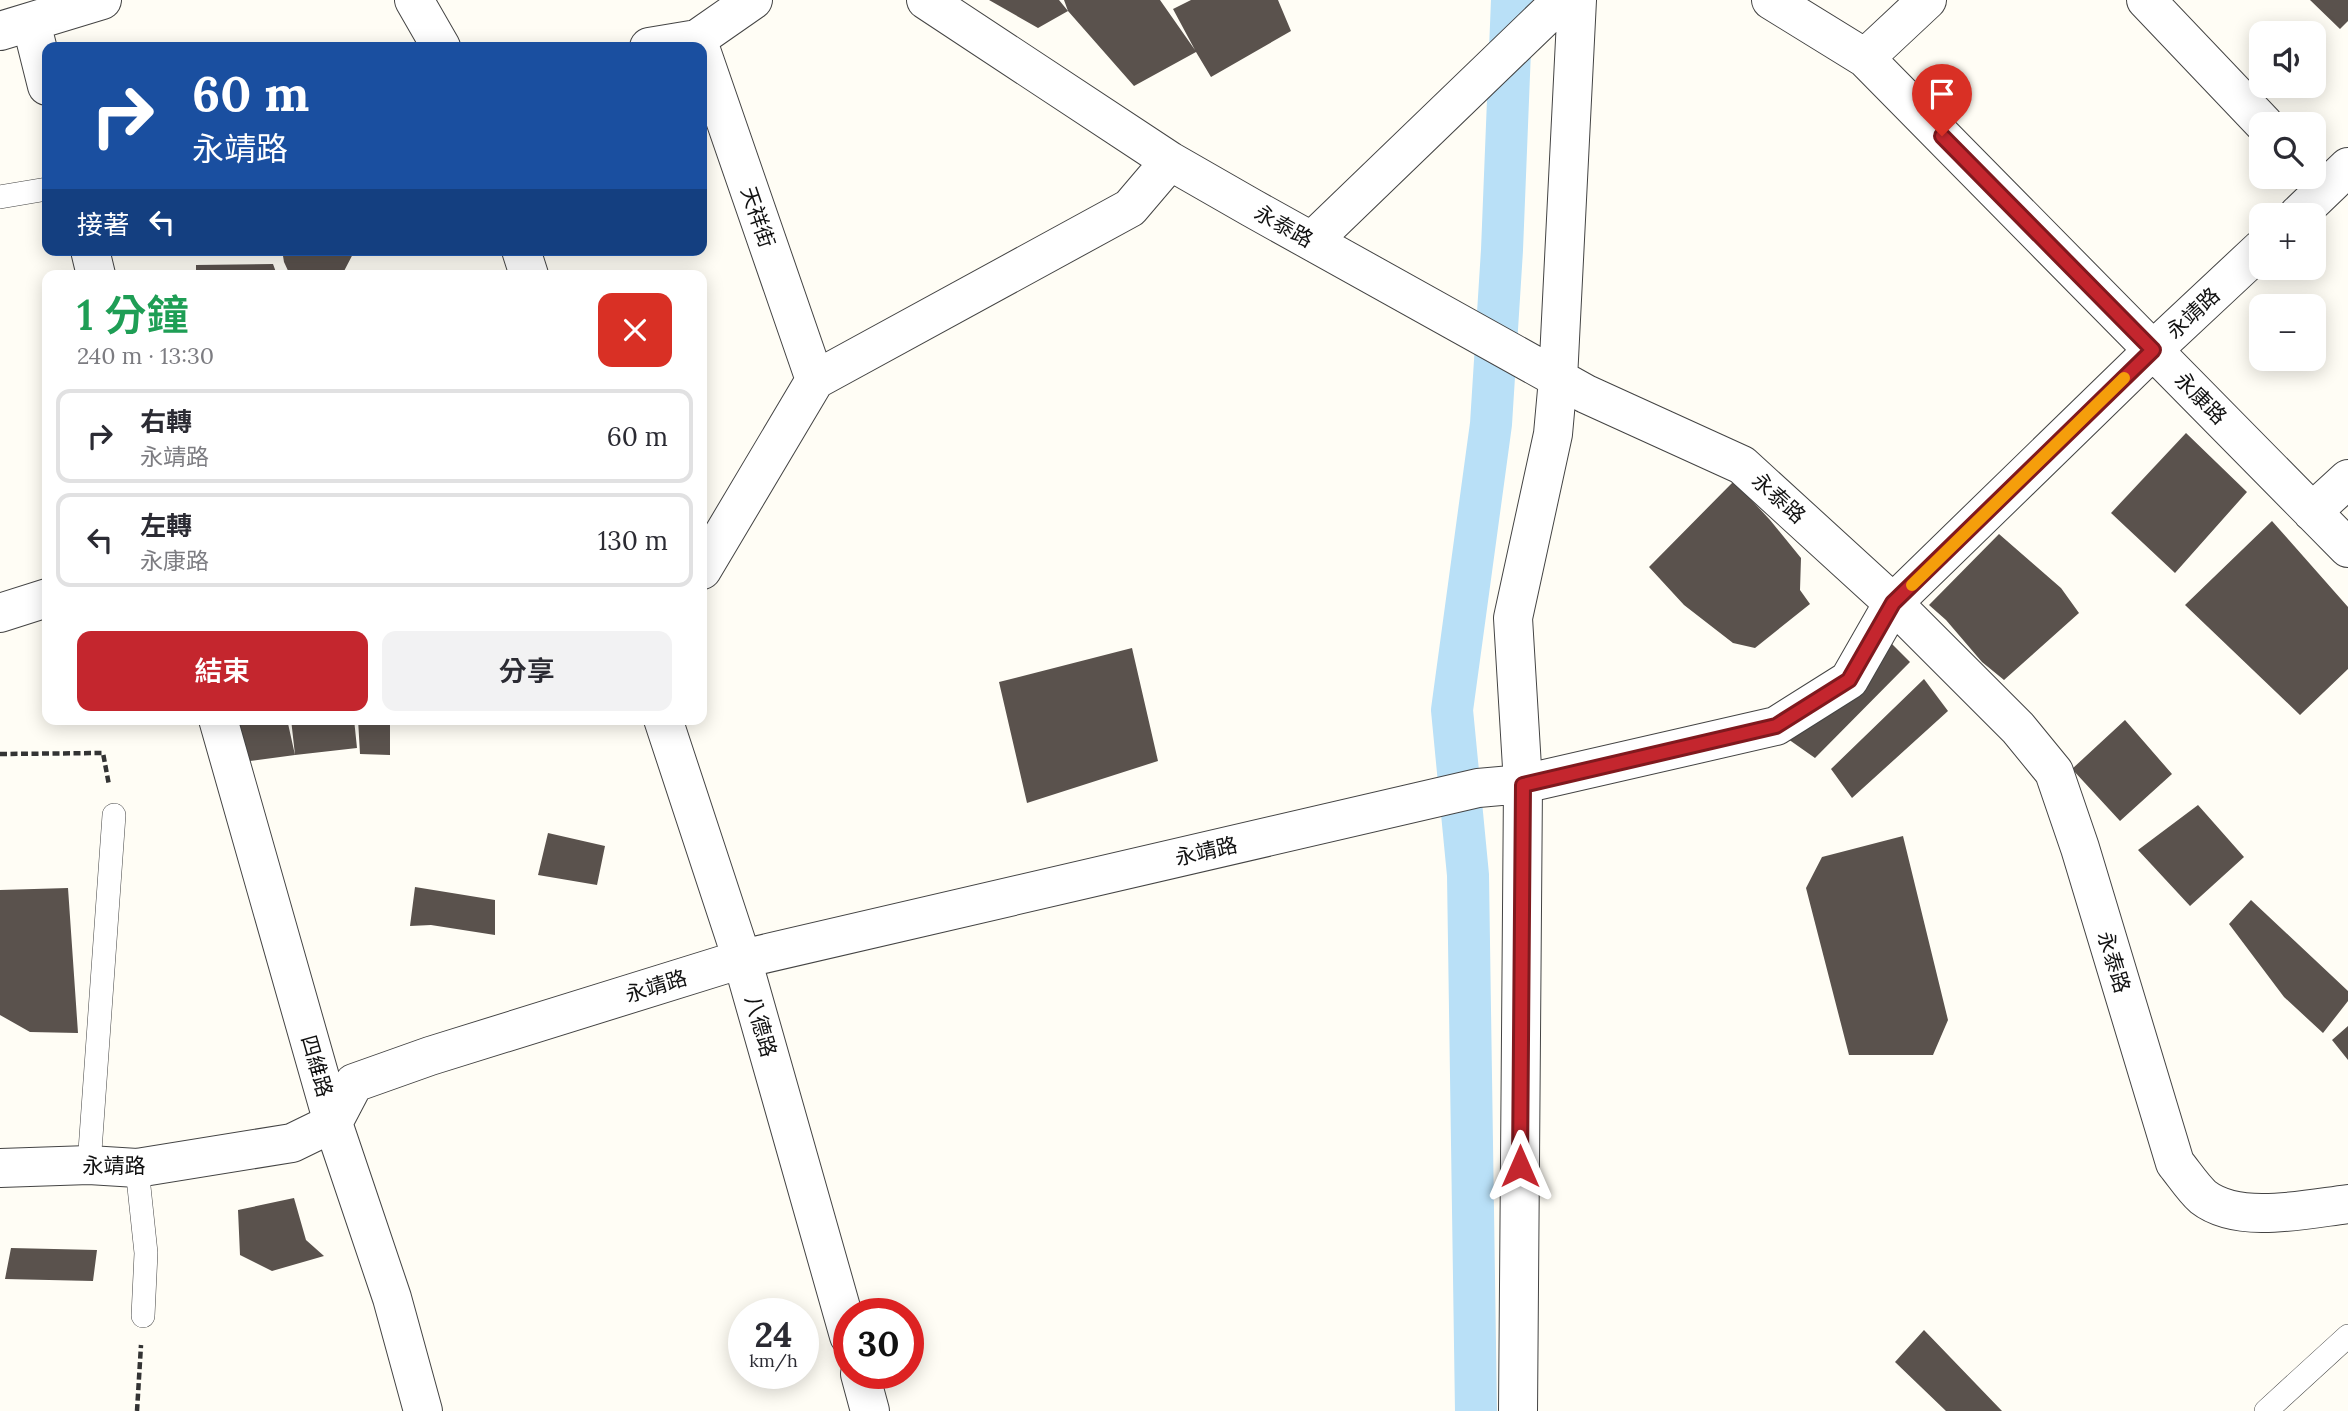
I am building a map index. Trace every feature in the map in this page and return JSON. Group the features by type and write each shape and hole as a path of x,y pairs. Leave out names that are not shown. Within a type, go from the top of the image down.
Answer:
{"street":[{"path":"42,76 16,27 102,0"},
{"path":"414,0 438,42"},
{"path":"704,42 753,0"},
{"name":"永泰路","path":"926,0 1170,161 1586,394 1742,465 1893,603 2018,728 2054,772 2080,848 2175,1163 2204,1197 2234,1211 2280,1212 2348,1204"},
{"path":"1312,241 1562,0"},
{"path":"1518,1411 1523,785 1513,618 1552,434 1558,379 1577,0"},
{"name":"永康路","path":"1771,0 1865,58 2348,548"},
{"path":"1865,58 1927,0"},
{"path":"2146,0 2253,112"},
{"name":"天祥街","path":"707,69 815,380"},
{"path":"707,562 815,380 1130,208 1170,161"},
{"path":"2308,203 2329,177"},
{"name":"永靖路","path":"0,1168 89,1165 137,1168 292,1143 333,1123 354,1083 430,1056 742,959 1478,788 1523,785 1776,726 1849,680 1893,603 2249,260"},
{"path":"2312,512 2348,479"},
{"path":"0,614 42,599"},
{"name":"四維路","path":"220,725 333,1123 392,1298 423,1411"},
{"name":"八德路","path":"665,725 742,959 838,1298"},
{"path":"864,1389 870,1411"}],"lane":[{"path":"0,197 42,189"},
{"path":"89,1165 114,815"},
{"path":"137,1168 146,1253 143,1316"},
{"path":"2266,1411 2348,1336"}],"path":[{"path":"0,754 103,753 114,815"},
{"path":"137,1411 143,1316"}],"building":[{"path":"989,0 1059,0 1068,11 1038,28"},
{"path":"1064,0 1160,0 1195,50 1173,9 1191,0 1278,0 1291,31 1211,77 1196,52 1134,86 1068,11"},
{"path":"2310,0 2348,0 2348,21 2340,29"},
{"path":"283,256 352,256 345,270 288,270"},
{"path":"273,264 275,270 196,270 196,265"},
{"path":"2186,433 2247,492 2175,573 2111,513"},
{"path":"1734,481 1801,558 1800,590 1810,604 1755,648 1733,643 1684,605 1649,567"},
{"path":"2272,521 2348,607 2348,669 2300,715 2185,605"},
{"path":"1999,534 2061,588 2079,613 2004,680 1982,662 1946,620 1929,605"},
{"path":"1887,639 1910,662 1815,758 1788,739"},
{"path":"1132,648 1158,761 1027,803 999,682"},
{"path":"1924,679 1948,711 1852,798 1831,769"},
{"path":"2125,720 2172,774 2120,821 2072,769"},
{"path":"232,725 288,725 295,755 242,762"},
{"path":"292,725 355,725 357,748 295,755"},
{"path":"358,725 390,725 390,755 360,754"},
{"path":"2198,805 2244,857 2190,906 2138,850"},
{"path":"548,833 605,846 597,885 538,875"},
{"path":"1903,836 1948,1020 1933,1055 1849,1055 1806,888 1822,857"},
{"path":"415,887 495,900 495,935 431,925 410,926"},
{"path":"68,888 78,1033 30,1032 0,1015 0,890"},
{"path":"2251,900 2348,991 2348,1001 2323,1033 2284,997 2229,924"},
{"path":"2348,1026 2348,1060 2332,1040"},
{"path":"294,1198 306,1240 324,1256 272,1271 240,1255 238,1210"},
{"path":"11,1248 97,1250 93,1281 5,1279"},
{"path":"1924,1330 2002,1411 1946,1411 1895,1362"}],"waterway":[{"path":"1476,1411 1468,875 1452,710 1491,424 1502,250 1512,0"}],"slow traffic":[{"path":"1912,585 2124,378"}],"route":[{"path":"1520,1166 1523,785 1776,726 1849,680 1893,603 2153,350 1942,136"}]}
